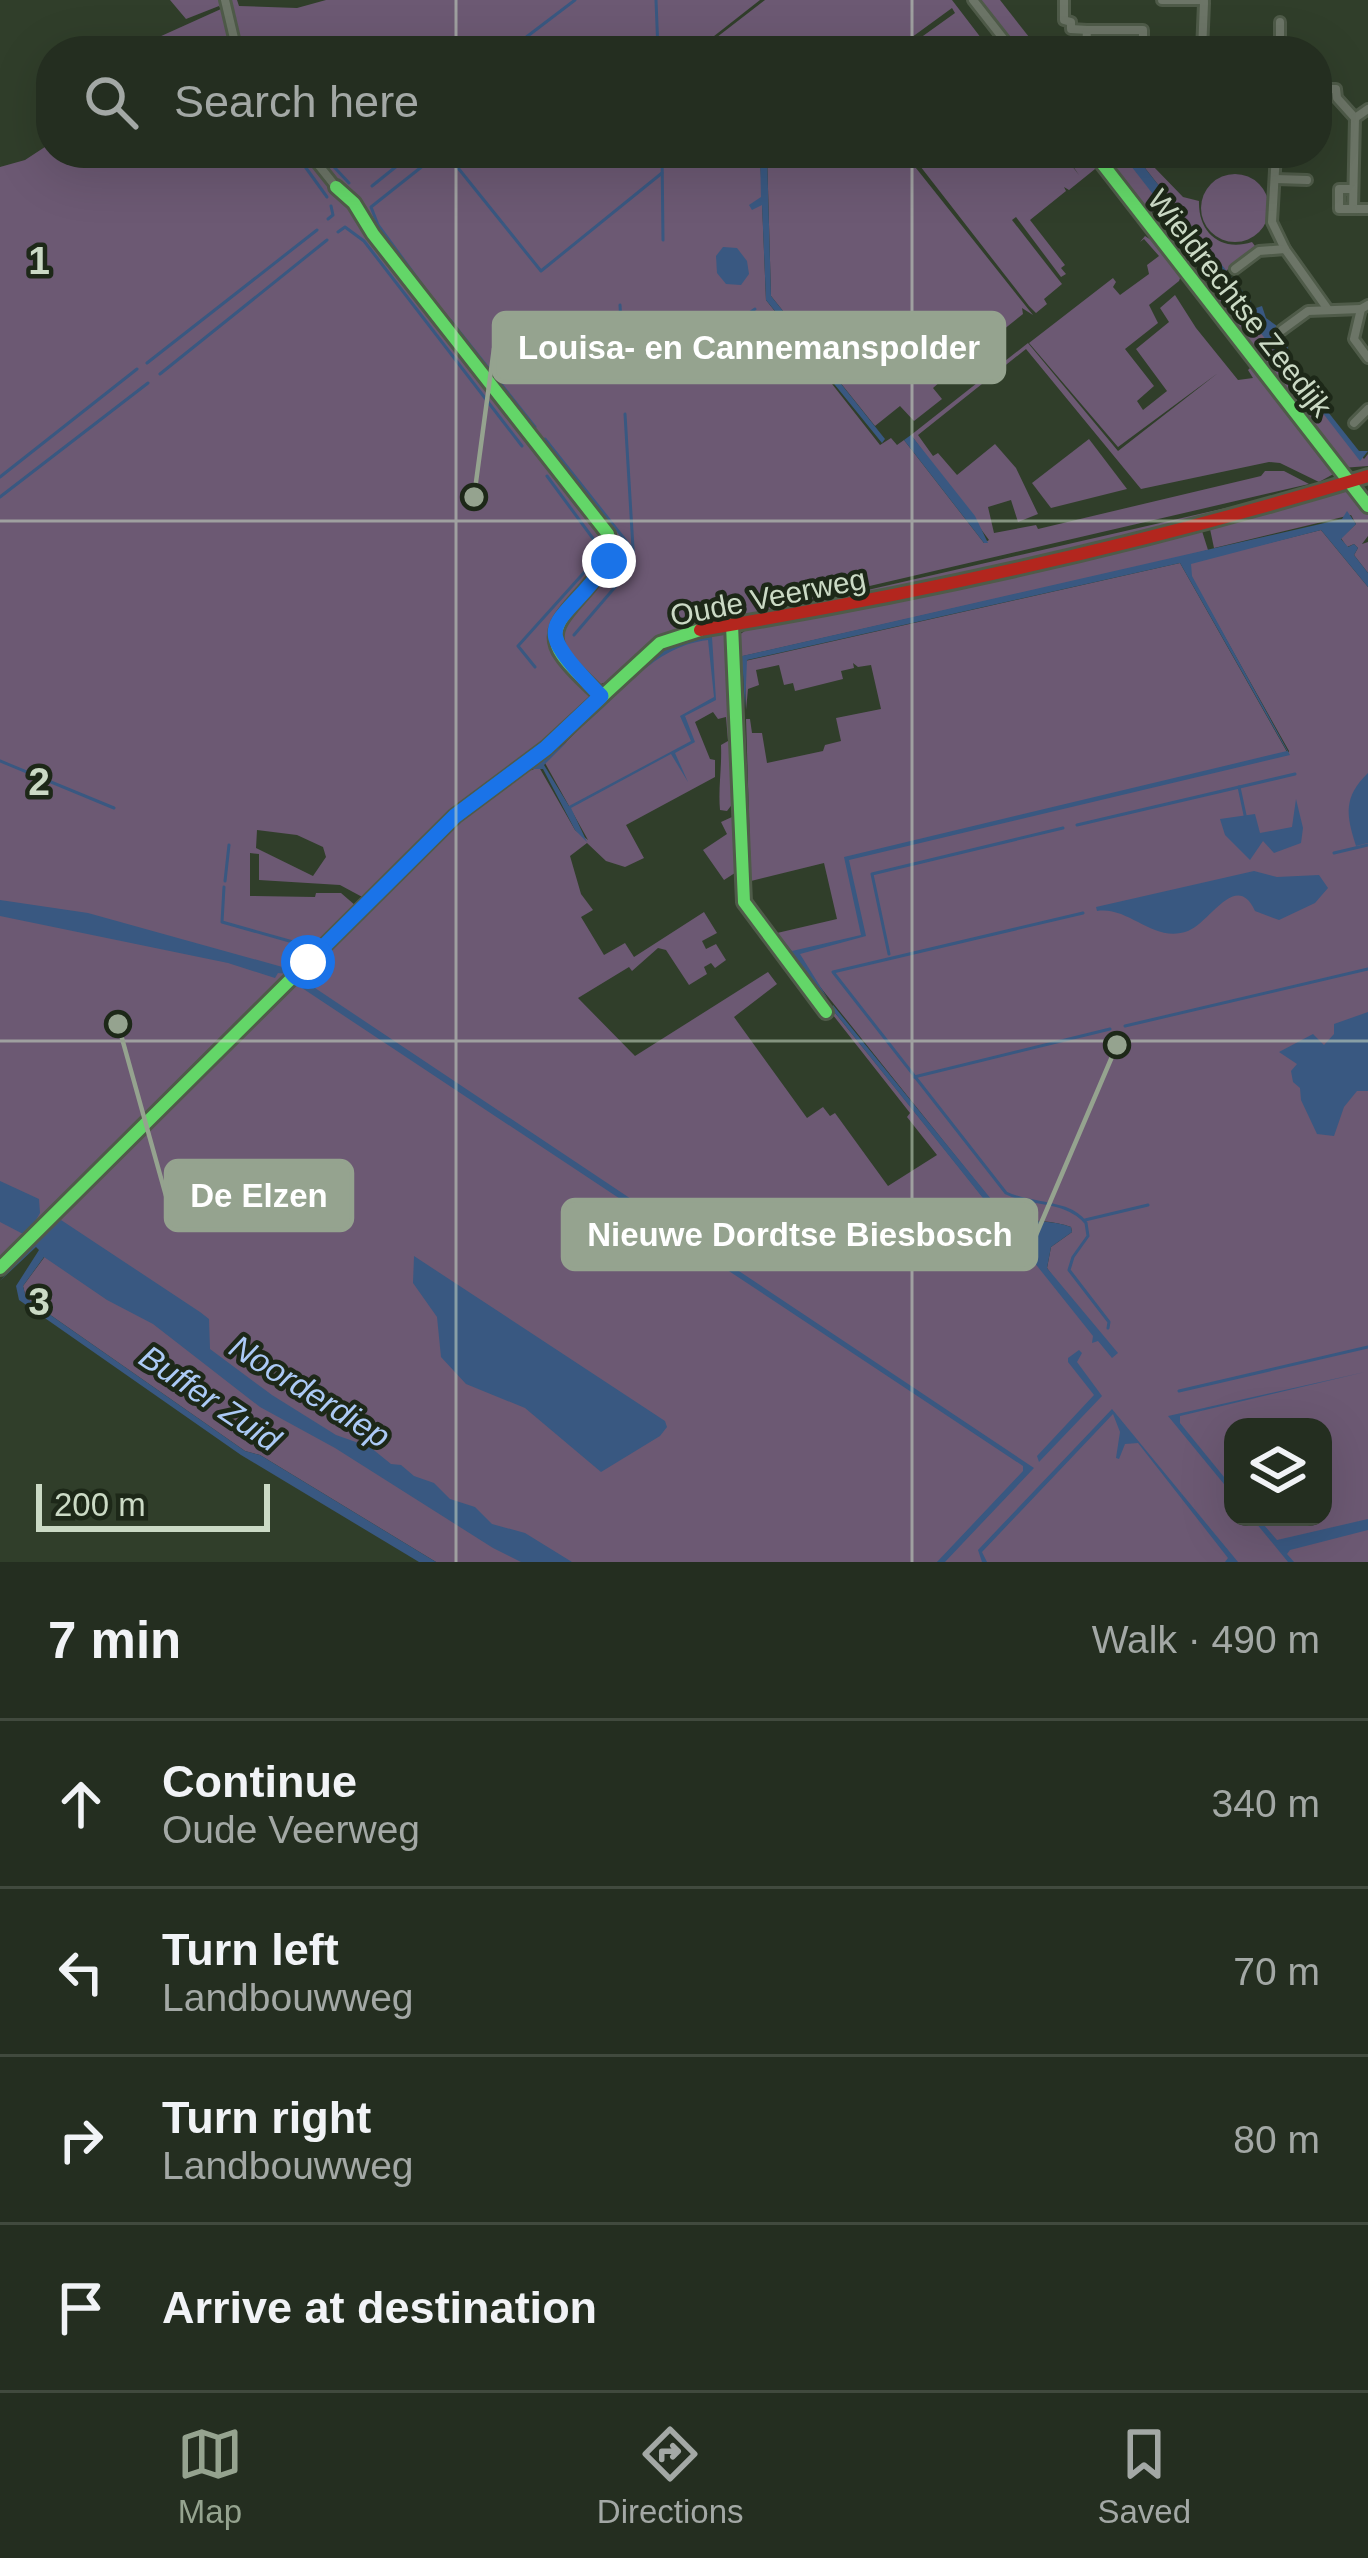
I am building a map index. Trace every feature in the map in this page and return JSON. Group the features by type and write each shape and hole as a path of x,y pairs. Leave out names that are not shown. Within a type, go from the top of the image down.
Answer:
{"street":[{"path":"225,0 233,36"},
{"path":"973,0 1001,36"},
{"path":"1064,0 1064,20 1071,22 1071,29 1143,30 1143,36"},
{"path":"1162,0 1204,2 1203,36"},
{"path":"1280,22 1280,36"},
{"path":"1087,30 1087,36"},
{"path":"1332,89 1355,118 1353,208 1368,209"},
{"path":"1355,118 1368,109"},
{"path":"320,168 346,208 373,234 608,534 609,561 559,619 554,633 559,652 601,696"},
{"name":"Wieldrechtse Zeedijk","path":"1106,168 1368,506"},
{"path":"1276,168 1272,221 1285,249 1327,308"},
{"path":"1276,179 1306,180"},
{"path":"1235,269 1259,251 1285,249"},
{"path":"1282,330 1308,311 1365,307 1354,339 1368,358"},
{"path":"1354,423 1368,409"},
{"name":"Oude Veerweg","path":"0,1268 455,816 546,748 659,643 686,632 894,597 1221,521 1368,476"},
{"path":"732,625 744,902 826,1012"}],"shaded area":[{"path":"170,0 220,0 226,7 232,6 229,0 237,0 239,6 297,8 326,0 760,0 714,36 161,36 221,9 186,19"},
{"path":"765,0 952,0 980,36 923,36 955,13 952,8 914,36 718,36"},
{"path":"976,0 1000,0 1028,36 1004,36"},
{"path":"36,153 36,168 761,168 766,300 880,445 891,438 897,445 904,440 984,543 989,540 911,435 1028,343 1118,451 1218,373 1118,447 1029,343 1113,278 1120,295 1149,274 1147,265 1159,256 1144,239 1140,242 1145,236 1182,273 1179,281 1149,305 1158,323 1125,349 1154,386 1137,401 1143,410 1167,391 1136,349 1169,322 1160,308 1175,295 1238,380 1253,378 1248,370 1255,363 1337,472 1319,482 1269,462 1141,489 1026,349 918,435 933,456 938,453 957,475 995,444 1016,468 1038,514 1018,522 1011,500 988,507 994,533 1036,525 1038,529 1261,476 1265,471 1284,471 1309,484 753,613 1313,488 1235,513 868,599 685,628 653,642 612,680 598,685 589,702 366,899 340,885 259,880 259,854 250,853 250,896 341,893 356,906 0,1259 0,167","holes":["257,830 297,835 323,847 326,857 313,876 256,848"]},
{"path":"767,168 916,168 1033,315 1022,308 1023,314 998,334 994,330 943,367 948,375 933,388 942,399 914,421 900,406 875,426 771,296"},
{"path":"922,168 1074,168 1079,175 1074,168 1096,168 1069,190 1064,187 1066,191 1030,220 1065,265 1061,268 1066,274 1061,277 1016,217 1012,220 1062,284 1036,313"},
{"path":"1109,168 1133,168 1163,204 1147,216"},
{"path":"1145,168 1155,168 1183,197 1199,201 1202,222 1221,242 1252,242 1255,246 1226,271"},
{"path":"1235,174 1259,184 1269,208 1259,232 1235,242 1211,232 1201,208 1211,184"},
{"path":"1223,281 1364,459 1368,454 1368,466 1342,468 1226,318 1212,288"},
{"path":"1089,439 1127,489 1051,508 1032,483"},
{"path":"1345,488 1368,510 1368,536 1362,544 1368,542 1368,573 1354,555 1358,548 1354,544 1347,547 1341,538 1356,524 1351,515 1214,548 1210,529"},
{"path":"1321,530 1368,587 1368,1562 436,1562 260,1455 245,1451 26,1298 23,1286 46,1255 35,1245 0,1277 460,818 517,776 539,767 575,830 588,840 545,763 647,661 670,645 711,637 711,630 727,634 737,798 727,811 720,810 721,745 728,741 726,717 718,719 713,712 695,722 710,759 715,760 715,777 626,825 644,858 625,867 606,861 587,843 570,856 581,894 593,910 581,917 604,955 625,943 634,957 704,912 717,933 702,941 706,949 716,944 726,960 715,968 711,963 704,967 707,974 689,985 666,950 658,948 632,971 629,967 578,998 635,1056 768,972 777,984 734,1017 807,1118 823,1107 830,1116 835,1113 888,1186 937,1155 832,1009 1092,1333 1047,1268 1051,1247 1072,1232 1071,1227 1015,1217 998,1209 777,933 837,919 824,863 751,881 746,719 750,719 752,733 762,733 767,763 823,751 825,745 841,741 836,718 881,709 871,665 853,663 854,668 841,671 843,679 795,691 793,683 784,685 779,665 756,670 759,685 748,689 746,710 745,661 1180,563 1287,752 1132,790 1287,755 1289,751 1184,564"},
{"path":"1202,531 1208,550 743,656 743,709 739,707 736,637 755,624"},
{"path":"736,818 738,871 724,880 703,850 727,834 721,822"}],"water":[{"path":"760,168 767,168 771,296 885,439 882,443 766,300 762,205 752,210 749,205 761,197"},
{"path":"1133,168 1145,168 1256,308 1262,306 1266,318 1277,326 1276,333 1287,341 1309,388 1359,451 1368,451 1360,461"},
{"path":"723,247 737,248 747,261 749,274 741,285 726,284 717,273 716,256"},
{"path":"911,435 975,516 988,543 904,440"},
{"path":"1347,511 1356,524 1341,539 1348,547 1358,548 1354,555 1368,573 1368,587 1321,530 1191,564 1192,576 1290,755 849,860 866,936 800,954 828,999 754,908 750,898 792,951 861,935 844,857 1287,751 1180,563 747,660 745,709 742,656 1342,519"},
{"path":"712,637 716,700 685,716 695,742 675,753 688,782 671,754 571,808 587,842 575,830 543,769 529,769 567,742 544,765 569,806 691,741 680,716 714,697 708,640 667,653 571,734 652,657 690,640"},
{"path":"1368,773 1368,843 1356,846 1349,807 1354,790"},
{"path":"1296,799 1303,828 1301,843 1274,853 1263,841 1250,860 1225,835 1220,819 1255,814 1260,833 1292,827"},
{"path":"1254,871 1277,877 1319,875 1328,888 1315,903 1279,920 1255,911 1240,896 1231,897 1196,926 1175,934 1096,907"},
{"path":"0,900 88,913 286,968 288,974 278,973 275,978 228,963 0,916"},
{"path":"309,969 303,980 1034,1468 945,1562 937,1562 1023,1466 299,986 296,981"},
{"path":"833,1005 1000,1210 1016,1218 1071,1227 1072,1232 1051,1247 1047,1268 1118,1353 1112,1358 1098,1341 1092,1343 1093,1336"},
{"path":"1368,1012 1368,1091 1357,1091 1344,1107 1334,1136 1317,1134 1300,1088 1293,1082 1291,1071 1297,1064 1279,1052 1313,1034 1324,1045 1334,1034 1334,1024"},
{"path":"0,1181 39,1199 40,1213 33,1225 43,1235 61,1220 209,1319 210,1349 272,1395 336,1435 370,1447 391,1464 434,1483 450,1499 475,1507 492,1524 525,1533 572,1562 521,1562 493,1548 335,1448 260,1407 153,1324 107,1300 44,1257 23,1286 26,1298 245,1451 260,1455 436,1562 419,1562 241,1455 19,1300 16,1286 39,1250 36,1247 0,1281 34,1245 0,1222"},
{"path":"414,1256 665,1421 667,1427 601,1472 525,1408 466,1384 441,1357 437,1317 413,1283"},
{"path":"1079,1350 1077,1362 1102,1396 1039,1462 1037,1456 1094,1395 1068,1362"},
{"path":"1365,1372 1180,1416 1180,1423 1224,1477 1224,1484 1168,1416"},
{"path":"1112,1409 1238,1562 1225,1562 1228,1558 1138,1443 1125,1444 1116,1458 1120,1432 1113,1414 982,1552 987,1562 982,1562 978,1550"},
{"path":"1368,1519 1368,1530 1290,1550 1287,1554 1294,1562 1288,1562 1258,1526 1265,1526 1277,1540"}],"waterway":[{"path":"528,36 575,0"},
{"path":"656,0 657,36"},
{"path":"306,168 327,197"},
{"path":"335,168 349,183"},
{"path":"372,186 394,168"},
{"path":"420,168 371,207 378,225 442,312"},
{"path":"458,168 541,271 662,173"},
{"path":"662,168 663,240"},
{"path":"328,219 333,215 331,206"},
{"path":"338,232 345,227 364,241 522,446"},
{"path":"147,363 317,230"},
{"path":"160,374 327,240"},
{"path":"620,305 624,381"},
{"path":"678,364 755,309"},
{"path":"450,320 535,427"},
{"path":"0,477 137,369"},
{"path":"0,497 148,383"},
{"path":"574,635 634,565 625,414"},
{"path":"545,439 630,546"},
{"path":"535,667 518,646 598,557 600,548 547,476"},
{"path":"0,761 114,808"},
{"path":"1077,825 1295,774"},
{"path":"1239,787 1245,815"},
{"path":"889,954 872,874 1063,828"},
{"path":"225,881 229,845"},
{"path":"1334,853 1368,845"},
{"path":"224,887 222,922 300,944"},
{"path":"1083,913 833,972 1006,1193 1059,1206 1086,1223 1088,1236 1069,1270 1109,1322 1108,1328"},
{"path":"1125,1026 1368,969"},
{"path":"914,1077 1110,1029"},
{"path":"1085,1220 1148,1205"},
{"path":"1179,1391 1368,1347"}],"traffic: fast":[{"path":"1106,168 1368,506"},
{"path":"336,187 354,203 373,234 608,534 608,553 601,570 566,612 556,640 566,661 601,696"},
{"path":"732,625 744,902 826,1012"},
{"path":"0,1268 455,816 546,748 660,643 700,630"}],"traffic: jam":[{"path":"700,630 1037,564 1368,476"}],"place":[{"name":"Louisa- en Cannemanspolder","path":"474,497"},
{"name":"De Elzen","path":"118,1024"},
{"name":"Nieuwe Dordtse Biesbosch","path":"1117,1045"}],"route":[{"path":"308,962 455,816 546,748 601,696 559,652 554,633 559,619 609,561"}],"water label":[{"name":"Noorderdiep","path":"310,1391"},
{"name":"Buffer Zuid","path":"210,1398"}]}
